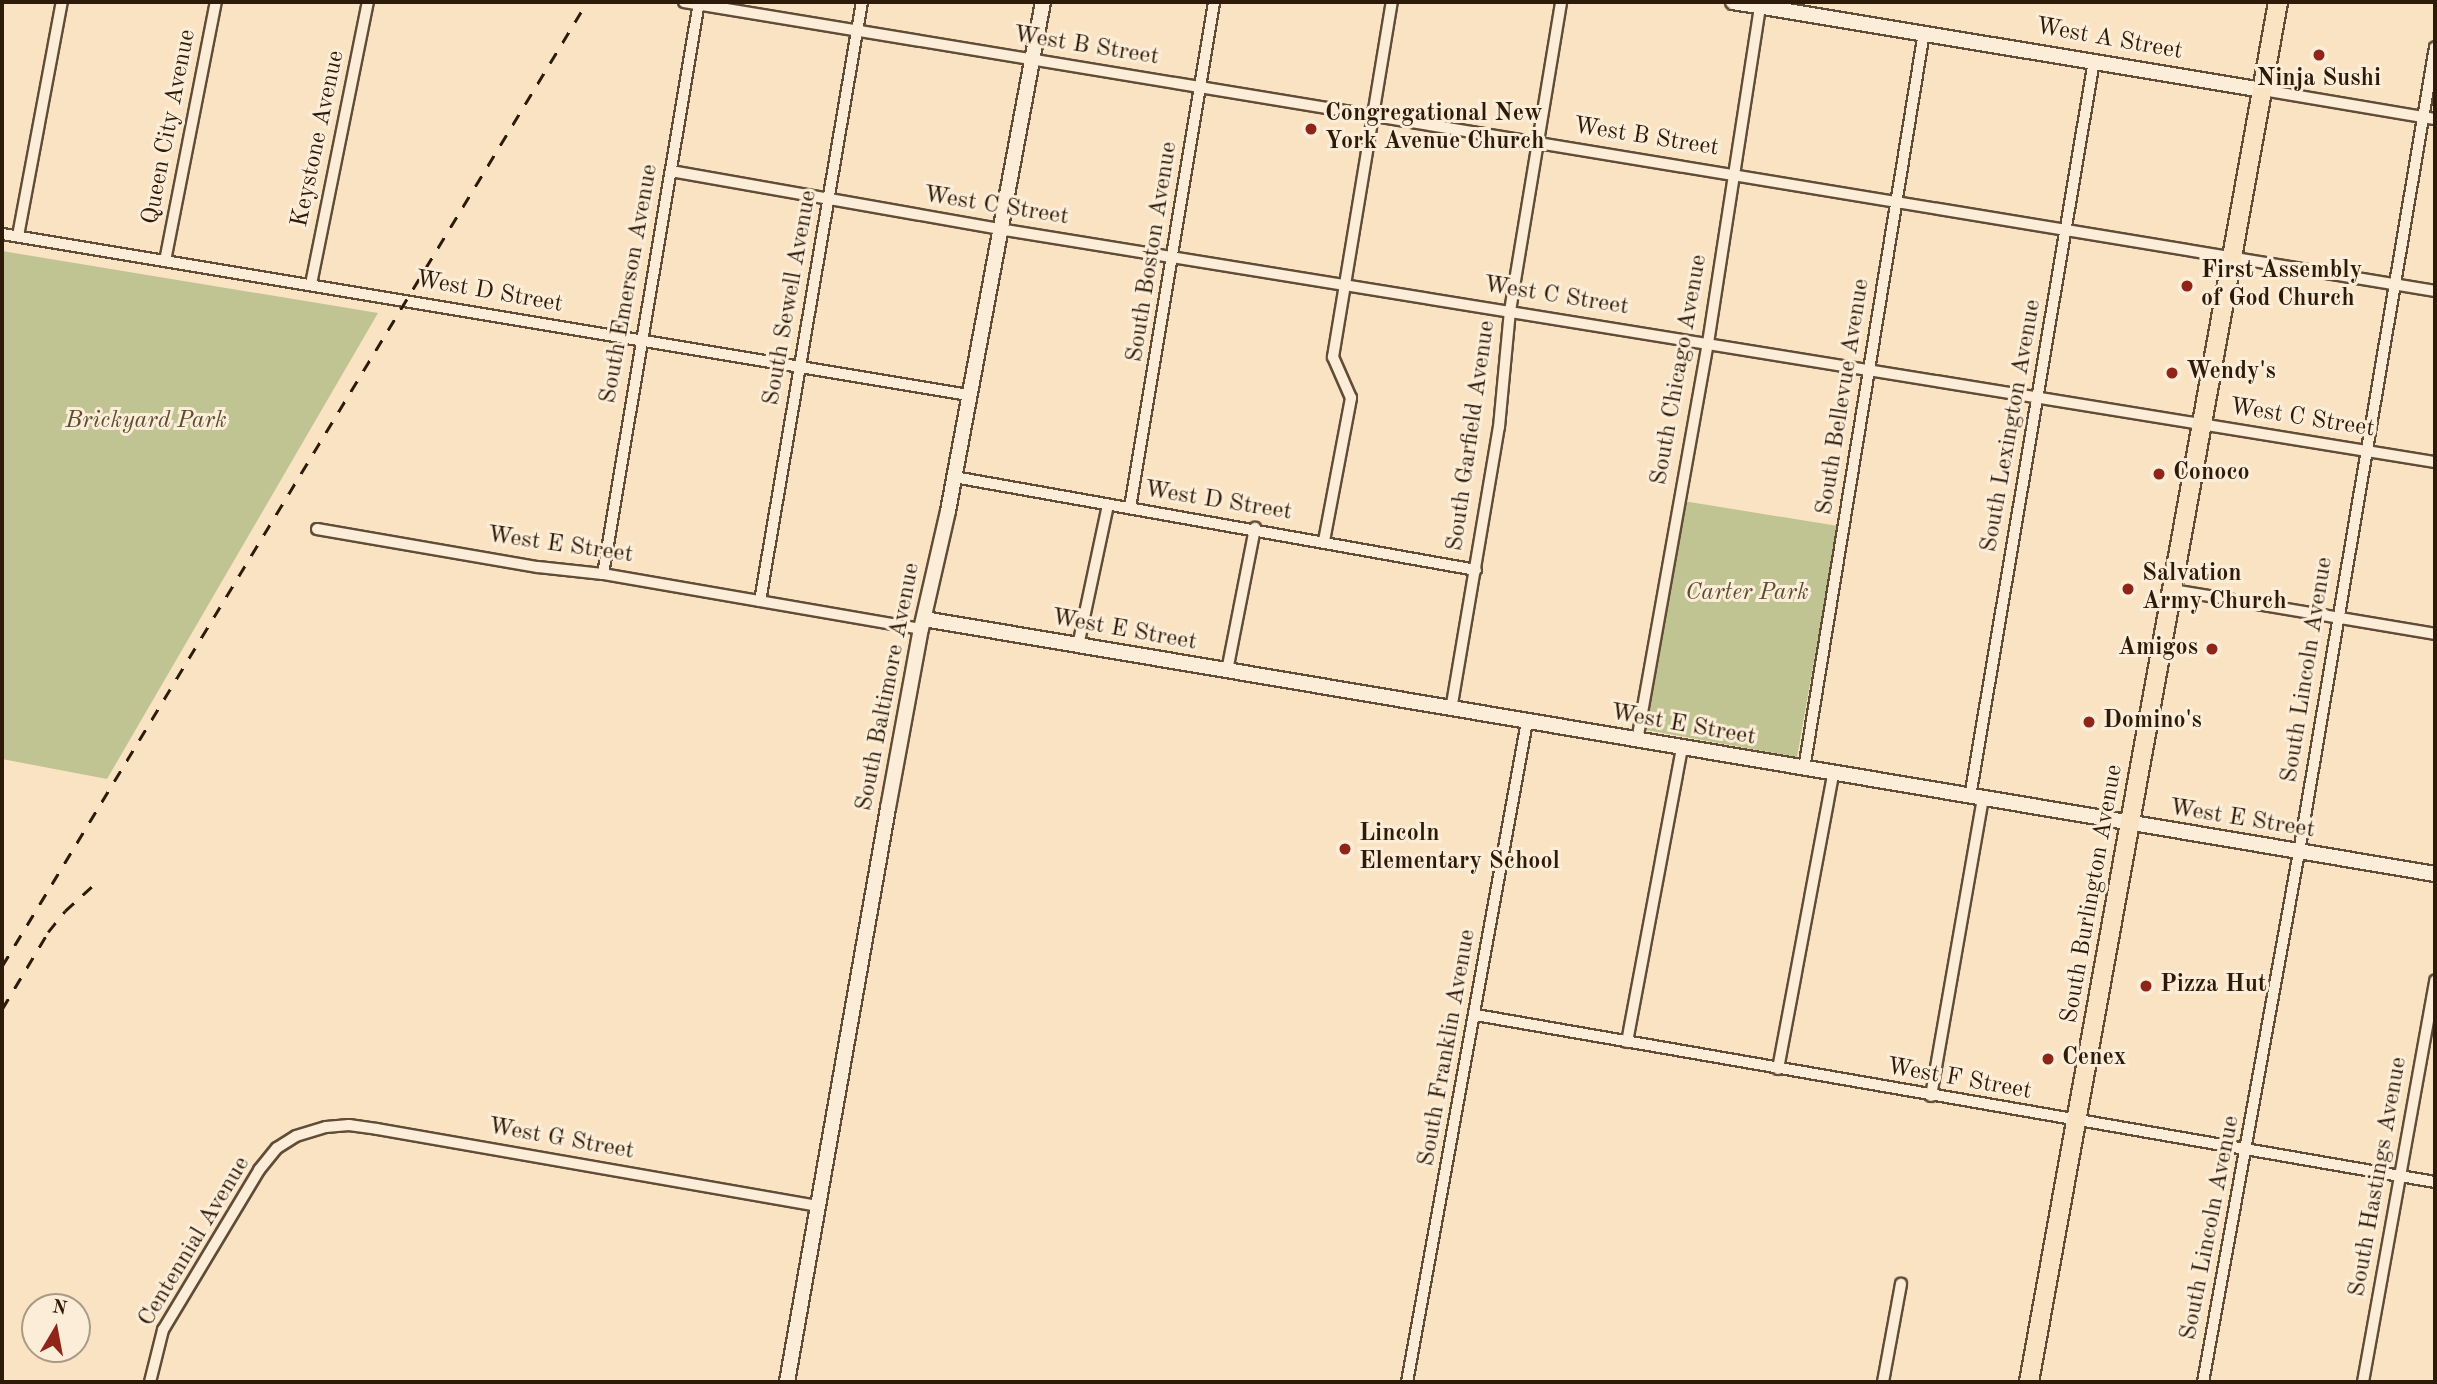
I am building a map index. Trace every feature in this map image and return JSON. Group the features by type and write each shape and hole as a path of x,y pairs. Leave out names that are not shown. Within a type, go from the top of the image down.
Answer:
{"highway":[{"name":"South Burlington Avenue","path":"2029,1382 2278,2"}],"street":[{"path":"18,236 62,2"},
{"name":"Queen City Avenue","path":"165,261 216,2"},
{"name":"Keystone Avenue","path":"311,284 368,2"},
{"name":"West B Street","path":"684,2 2435,290"},
{"name":"South Sewell Avenue","path":"760,601 862,2"},
{"name":"South Baltimore Avenue","path":"788,1382 923,624 954,477 1043,2"},
{"name":"South Boston Avenue","path":"1130,508 1174,257 1214,2"},
{"path":"1324,541 1350,398 1333,357 1392,2"},
{"name":"South Garfield Avenue","path":"1451,710 1499,427 1510,311 1561,2"},
{"name":"West A Street","path":"1733,2 2435,119"},
{"name":"South Emerson Avenue","path":"603,574 699,3"},
{"name":"South Chicago Avenue","path":"1637,741 1707,343 1760,6"},
{"name":"South Bellevue Avenue","path":"1804,769 1924,32"},
{"name":"South Lincoln Avenue","path":"2203,1382 2247,1152 2435,47"},
{"name":"South Lexington Avenue","path":"1931,1096 2038,398 2094,61"},
{"name":"West C Street","path":"671,171 999,229 2435,462"},
{"name":"West D Street","path":"2,234 968,395"},
{"name":"West D Street","path":"954,477 1255,528 1476,570"},
{"path":"1078,646 1108,505"},
{"path":"1227,671 1255,528"},
{"name":"West E Street","path":"317,529 486,559 603,574 760,601 1078,646 2435,874"},
{"path":"2173,590 2435,634"},
{"name":"South Franklin Avenue","path":"1407,1382 1476,1016 1527,722"},
{"path":"1627,1042 1682,748"},
{"path":"1777,1069 1833,774"},
{"name":"South Hastings Avenue","path":"2363,1382 2435,980"},
{"name":"West F Street","path":"1476,1016 2247,1152 2435,1182"},
{"name":"West G Street","path":"296,1136 326,1127 349,1125 819,1206"},
{"name":"Centennial Avenue","path":"150,1382 163,1330 259,1170 277,1148 296,1136"},
{"path":"1883,1382 1901,1284"}],"green space":[{"name":"Brickyard Park","path":"2,251 378,313 107,779 2,759"},
{"name":"Carter Park","path":"1683,501 1838,526 1797,757 1646,730"}],"railway":[{"path":"2,966 587,2"},
{"path":"2,1009 48,932 65,911 99,880"}],"place":[{"name":"Ninja Sushi","path":"2319,55"},
{"name":"Congregational New York Avenue Church","path":"1311,129"},
{"name":"First Assembly of God Church","path":"2187,286"},
{"name":"Wendy's","path":"2172,373"},
{"name":"Conoco","path":"2159,474"},
{"name":"Salvation Army Church","path":"2128,589"},
{"name":"Amigos","path":"2212,649"},
{"name":"Domino's","path":"2089,722"},
{"name":"Lincoln Elementary School","path":"1345,849"},
{"name":"Pizza Hut","path":"2146,986"},
{"name":"Cenex","path":"2048,1059"}]}
